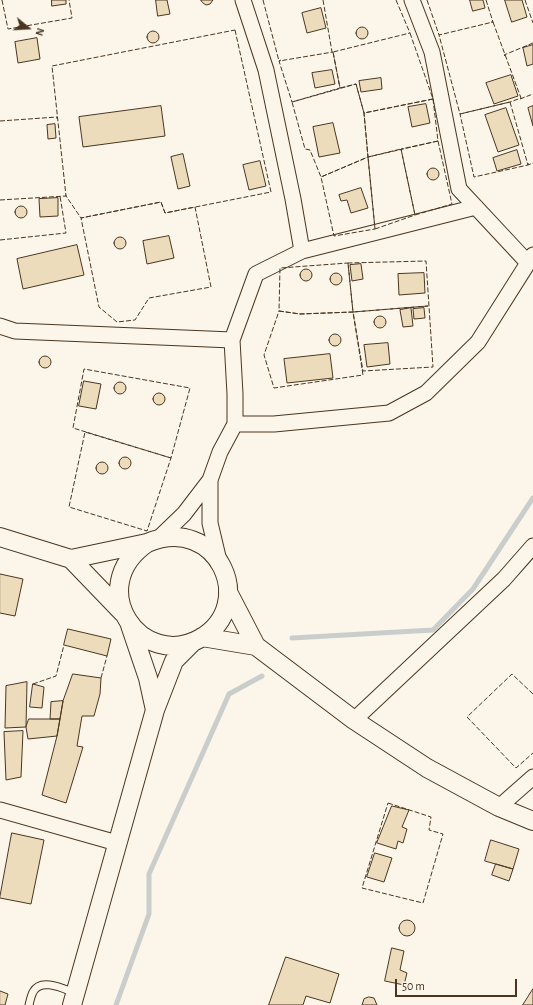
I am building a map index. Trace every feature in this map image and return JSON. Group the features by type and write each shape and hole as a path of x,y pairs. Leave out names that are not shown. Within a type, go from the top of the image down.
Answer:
{"street":[{"path":"243,0 266,70 294,199 302,251"},
{"path":"235,424 274,424 389,413 426,393 478,342 531,259 459,189 432,52 412,0"},
{"path":"155,710 148,678 120,603 120,579 130,558 138,550 153,541 184,514 210,480 220,452 235,424 232,340 256,274 302,251 476,207"},
{"path":"0,326 15,331 232,340"},
{"path":"210,480 210,523 219,561"},
{"path":"0,537 71,559 175,537 192,540 203,545 212,552 219,561 227,581 227,603 218,623 174,661 155,710 74,999"},
{"path":"354,720 504,579 533,546"},
{"path":"71,559 138,632 148,639 170,646 181,645 197,640 256,646"},
{"path":"228,592 256,646 354,720 428,768 499,807 533,821"},
{"path":"499,807 533,777"},
{"path":"0,810 117,844"}],"lane":[{"path":"29,1005 33,991 41,986 51,985 74,999"}],"building":[{"path":"52,0 66,0 66,4 52,6"},
{"path":"156,0 167,0 170,14 158,16"},
{"path":"201,0 213,0 210,4 206,5"},
{"path":"470,0 483,0 485,8 473,11"},
{"path":"505,0 522,0 527,17 512,22"},
{"path":"321,8 326,28 307,33 302,13"},
{"path":"360,27 364,27 368,33 364,39 360,39 356,35 356,31"},
{"path":"151,31 155,31 159,37 155,43 151,43 147,39 147,35"},
{"path":"37,38 40,59 18,63 15,42"},
{"path":"533,45 533,64 527,66 523,48"},
{"path":"332,70 335,84 315,88 312,73"},
{"path":"511,75 518,96 494,104 486,83"},
{"path":"381,78 382,89 361,92 359,81"},
{"path":"426,104 430,123 412,127 408,107"},
{"path":"161,106 165,136 83,147 79,117"},
{"path":"533,106 533,126 528,108"},
{"path":"506,108 519,145 498,152 485,115"},
{"path":"333,123 340,153 319,157 313,127"},
{"path":"55,124 56,138 48,139 47,125"},
{"path":"517,150 521,164 497,171 493,158"},
{"path":"183,154 190,186 178,189 171,157"},
{"path":"260,161 266,186 249,190 243,165"},
{"path":"431,168 435,168 439,174 435,180 431,180 427,176 427,172"},
{"path":"361,188 368,208 351,213 347,200 341,201 339,195"},
{"path":"58,198 58,216 40,217 39,199"},
{"path":"19,206 23,206 27,212 23,218 19,218 15,214 15,210"},
{"path":"169,236 174,258 147,264 143,241"},
{"path":"118,237 122,237 126,243 122,249 118,249 114,245 114,241"},
{"path":"77,245 84,275 23,289 17,259"},
{"path":"361,264 363,279 352,281 350,265"},
{"path":"304,269 308,269 312,275 308,281 304,281 300,277 300,273"},
{"path":"334,273 338,273 342,279 338,285 334,285 330,281 330,277"},
{"path":"424,273 425,293 399,295 398,274"},
{"path":"411,308 413,326 403,327 400,310"},
{"path":"424,308 425,318 414,319 413,309"},
{"path":"378,316 382,316 386,322 382,328 378,328 374,324 374,320"},
{"path":"333,334 337,334 341,340 337,346 333,346 329,342 329,338"},
{"path":"388,343 390,364 367,367 364,345"},
{"path":"330,354 333,378 287,383 284,359"},
{"path":"43,356 47,356 51,362 47,368 43,368 39,364 39,360"},
{"path":"84,381 101,384 96,409 79,406"},
{"path":"118,382 122,382 126,388 122,394 118,394 114,390 114,386"},
{"path":"157,393 161,393 165,399 161,405 157,405 153,401 153,397"},
{"path":"123,457 127,457 131,463 127,469 123,469 119,465 119,461"},
{"path":"100,462 104,462 108,468 104,474 100,474 96,470 96,466"},
{"path":"0,574 23,579 15,616 0,613"},
{"path":"68,629 111,639 107,656 64,645"},
{"path":"73,674 101,678 100,694 94,716 82,716 77,746 83,747 66,803 42,795 57,736 63,701"},
{"path":"27,682 26,727 5,728 6,686"},
{"path":"33,684 44,687 42,708 30,707"},
{"path":"63,701 60,719 50,719 51,702"},
{"path":"29,719 60,719 57,736 28,739 26,727"},
{"path":"23,731 21,777 6,780 4,732"},
{"path":"392,806 409,810 402,827 407,829 403,843 398,841 396,849 377,843"},
{"path":"12,833 44,840 31,904 0,898"},
{"path":"491,840 519,849 513,869 485,861"},
{"path":"375,853 392,858 384,882 367,877"},
{"path":"496,864 513,869 509,881 492,875"},
{"path":"407,920 413,922 415,928 413,934 407,936 401,934 399,928 401,922"},
{"path":"392,948 404,951 400,970 407,973 404,985 385,981"},
{"path":"286,957 339,974 330,1003 306,996 303,1005 269,1005"},
{"path":"533,989 533,1005 523,1005"},
{"path":"0,991 8,994 5,1005 0,1005"},
{"path":"369,997 374,998 377,1005 362,1005 364,999"}],"waterway":[{"path":"292,638 433,630 473,589 533,498"},
{"path":"116,1005 149,914 149,874 229,694 262,676"}],"fence":[{"path":"2,0 8,29 72,18 69,0"},
{"path":"263,0 279,61 281,60"},
{"path":"323,0 332,52"},
{"path":"396,0 410,33"},
{"path":"427,0 439,35"},
{"path":"486,0 493,22 491,22"},
{"path":"525,0 533,23"},
{"path":"493,22 521,98 460,114 439,35 493,22"},
{"path":"235,30 271,192 165,213 161,202 81,218 66,196 52,66 235,30"},
{"path":"410,33 433,99 364,113 356,84 340,88 333,52 410,33"},
{"path":"505,56 504,55 533,43"},
{"path":"333,52 340,88 292,102 279,61 333,52"},
{"path":"356,84 364,113 368,157 321,177 310,150 305,149 292,102 356,84"},
{"path":"520,99 533,94"},
{"path":"433,99 438,141 368,157 364,113 433,99"},
{"path":"510,102 528,165 474,177 460,114 510,102"},
{"path":"0,121 57,117 57,119"},
{"path":"438,141 452,204 415,215 401,149 438,141"},
{"path":"401,149 415,215 375,229 368,157 401,149"},
{"path":"368,157 375,229 334,236 321,177 368,157"},
{"path":"528,163 528,165 533,163"},
{"path":"0,200 66,195"},
{"path":"0,240 66,233 60,196"},
{"path":"161,202 165,213 195,207 211,287 149,298 135,320 117,322 99,307 81,218 161,202"},
{"path":"428,306 353,312 348,263 426,261 433,367 363,371 353,312 428,306"},
{"path":"348,263 353,312 300,314 279,311 280,268 348,263"},
{"path":"279,311 300,314 353,312 363,375 274,388 264,355 279,311"},
{"path":"171,458 73,428 84,369 190,388 171,458 147,531 69,507 85,432 171,458"},
{"path":"33,684 56,676 64,645"},
{"path":"101,678 107,656"},
{"path":"533,694 512,674 467,717 516,768 533,753"},
{"path":"388,803 431,817 429,830 443,834 423,903 362,888 388,803"}]}
